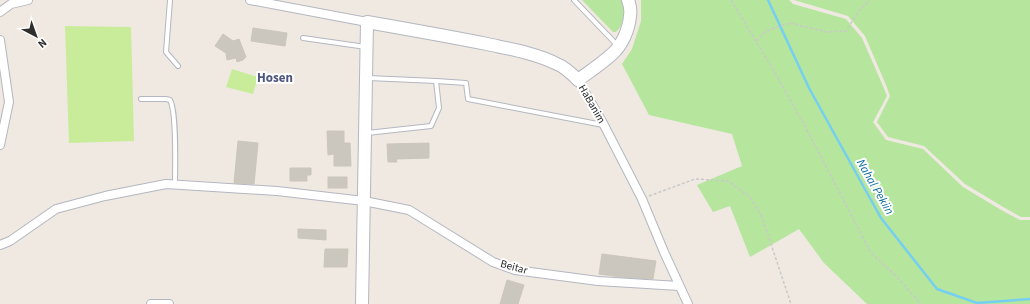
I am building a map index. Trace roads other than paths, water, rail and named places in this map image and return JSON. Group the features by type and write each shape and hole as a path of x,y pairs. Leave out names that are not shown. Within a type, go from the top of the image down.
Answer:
{"street":[{"path":"0,12 11,4 28,0"},
{"path":"250,0 367,22 362,304"},
{"path":"578,80 612,55 618,47 625,33 630,16 628,0"},
{"name":"HaBanim","path":"367,22 456,38 511,50 540,57 566,69 578,80 604,125 642,199 688,304"},
{"path":"0,40 9,102 0,145"},
{"name":"Beitar","path":"0,246 10,241 56,208 105,196 166,184 277,191 364,201 409,210 494,262 515,270 598,281 679,286"},
{"path":"151,304 169,304"}],"lane":[{"path":"170,0 166,52 178,66"},
{"path":"574,0 618,47"},
{"path":"303,38 366,48"},
{"path":"366,78 436,80 466,83 468,99 604,125"},
{"path":"365,133 431,126 439,108 436,80"},
{"path":"141,99 166,99 170,100 172,103 174,122 175,185"}],"waterway":[{"name":"Nahal Pekiin","path":"768,0 809,88 881,218 937,289 977,303 1030,299"}],"district":[{"name":"Hosen","path":"275,78"}]}
